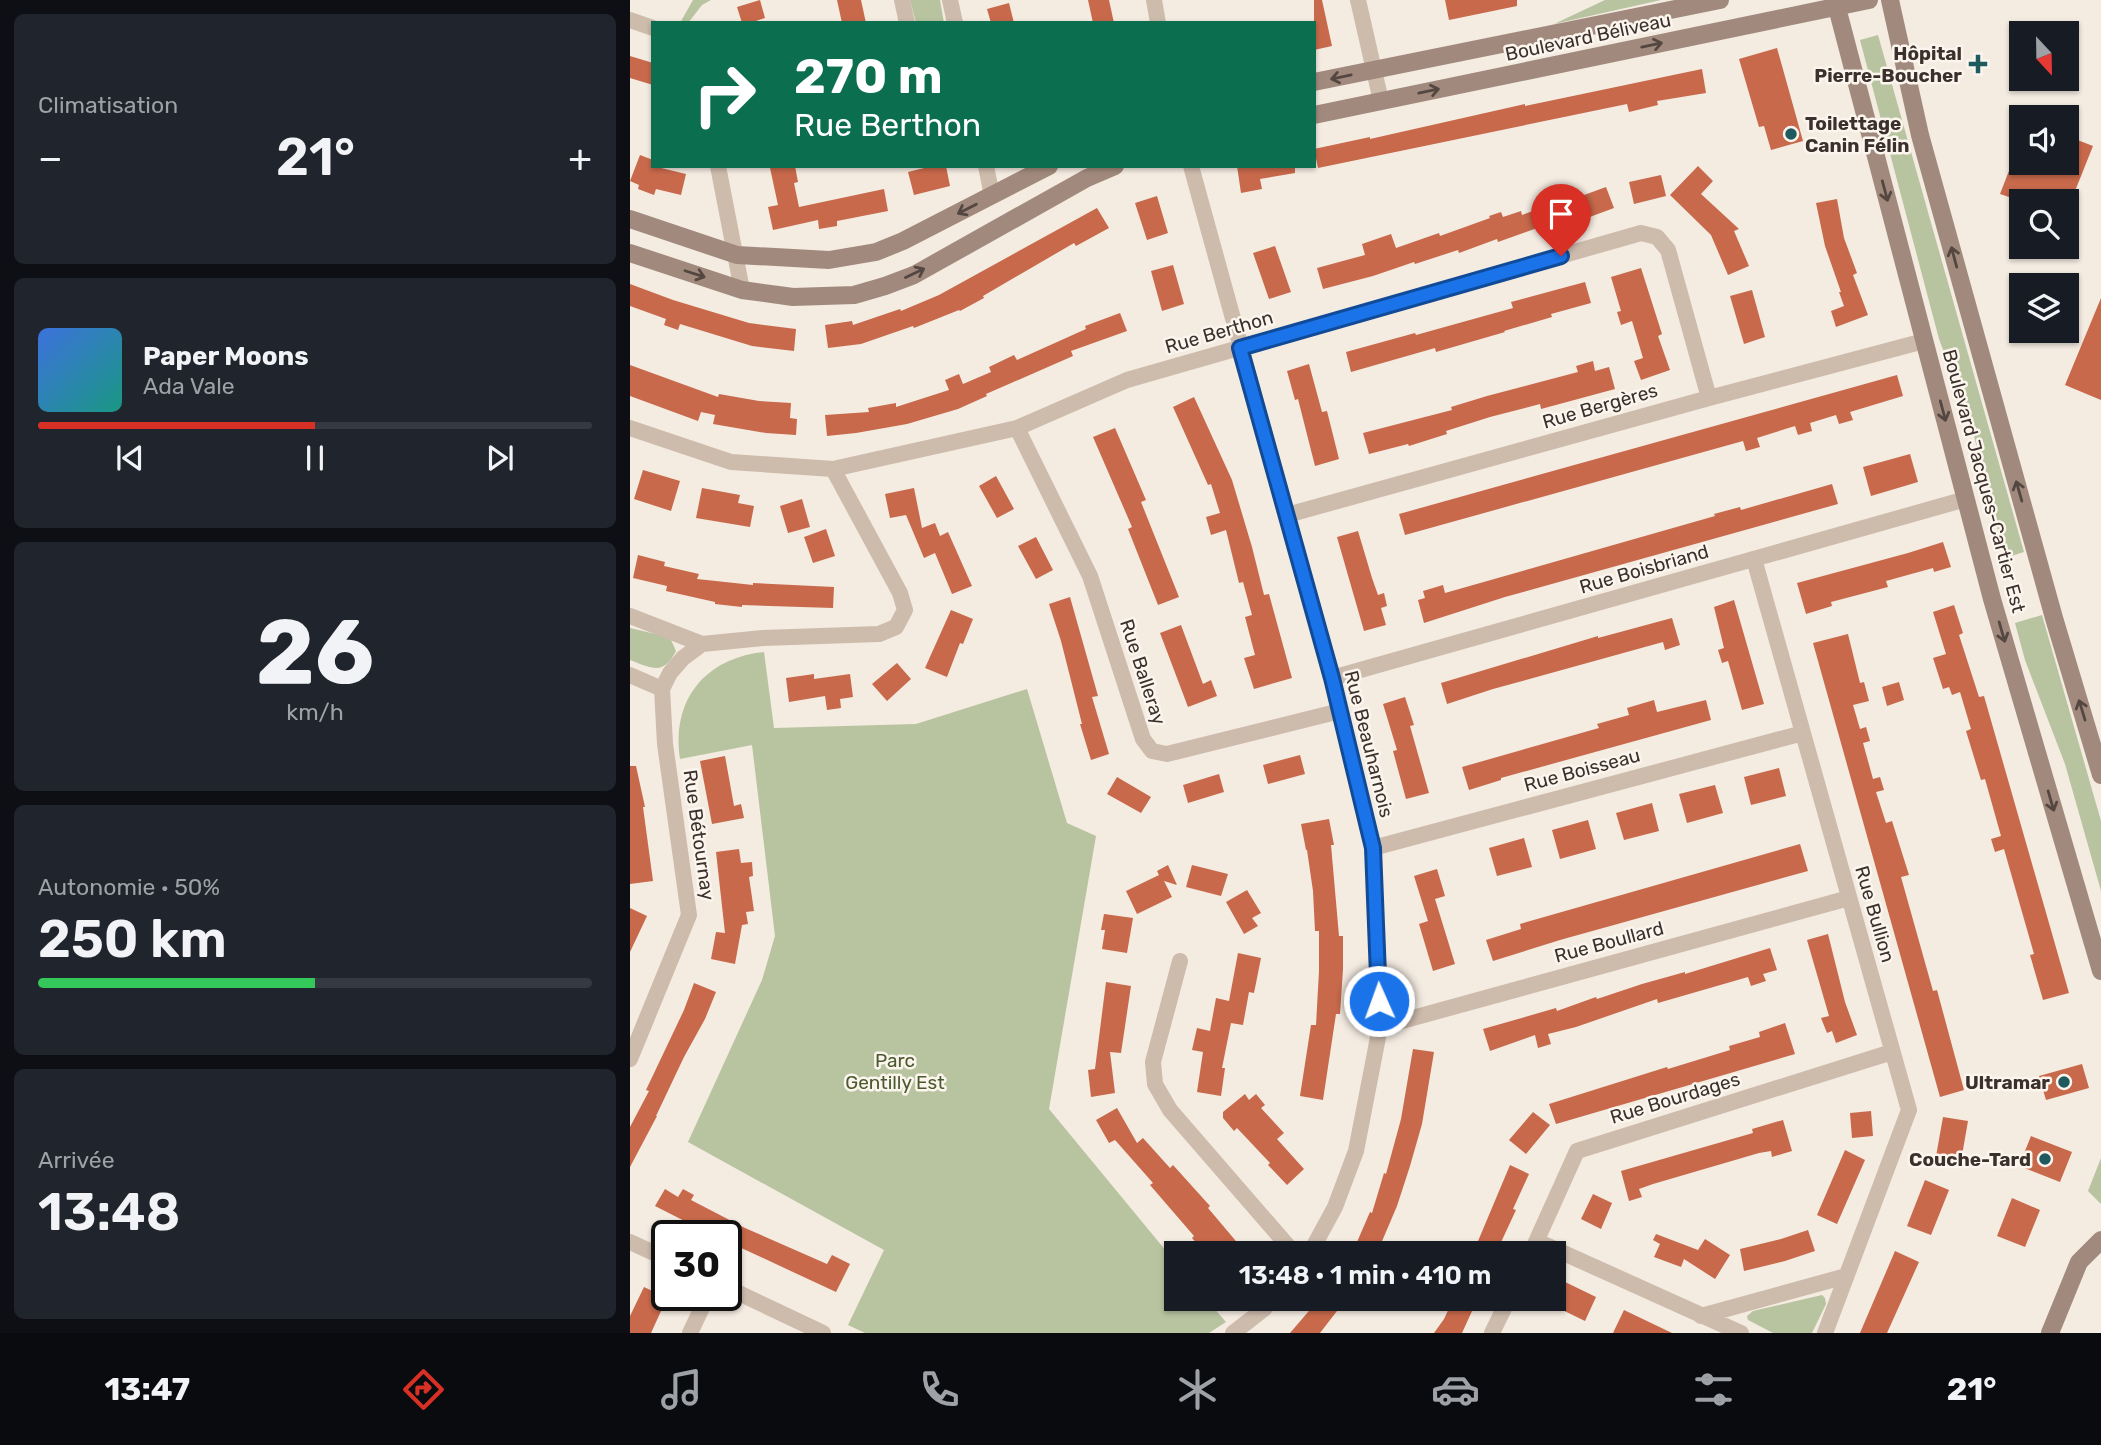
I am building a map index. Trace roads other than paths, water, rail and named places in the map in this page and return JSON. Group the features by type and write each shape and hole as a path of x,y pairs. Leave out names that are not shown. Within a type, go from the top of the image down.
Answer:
{"street":[{"path":"902,0 907,21"},
{"path":"950,0 955,21"},
{"path":"1154,0 1158,21"},
{"path":"1358,0 1381,101"},
{"name":"Boulevard Béliveau","path":"1316,82 1720,0"},
{"name":"Boulevard Béliveau","path":"1316,115 1836,3 1869,0"},
{"name":"Boulevard Jacques-Cartier Est","path":"1890,0 1920,135 2051,607 2101,775"},
{"name":"Boulevard Jacques-Cartier Est","path":"1836,3 1992,599 2101,971"},
{"path":"630,20 651,27"},
{"path":"718,168 742,290"},
{"path":"986,168 992,196"},
{"path":"630,219 737,255 829,260 876,252 903,241 1045,168"},
{"path":"630,253 742,290 793,297 854,295 914,275 1087,178 1110,168"},
{"name":"Rue Beauharnois","path":"1192,168 1332,678 1373,848 1380,1027 1356,1151 1335,1206 1316,1241"},
{"name":"Rue Berthon","path":"630,428 731,462 833,469 1017,428 1127,380 1641,233 1657,237 1668,250 1709,398"},
{"name":"Rue Bergères","path":"1287,515 1924,341"},
{"name":"Rue Balleray","path":"1017,428 1090,576 1143,739 1152,751 1167,754 1340,711"},
{"path":"630,616 702,644 763,638 879,634 896,627 905,610 900,593 833,469"},
{"name":"Rue Boisbriand","path":"1332,678 1966,499"},
{"name":"Rue Bullion","path":"1754,559 1909,1110 1825,1333"},
{"path":"630,675 662,690 670,673 683,658 702,644"},
{"name":"Rue Bétournay","path":"631,1052 689,915 665,744 662,690"},
{"name":"Rue Boisseau","path":"1373,848 1803,733"},
{"name":"Rue Boullard","path":"1380,1027 1849,898"},
{"path":"1180,961 1153,1062 1155,1084 1170,1110 1284,1241"},
{"name":"Rue Bourdages","path":"1537,1241 1577,1151 1892,1052"},
{"path":"2050,1333 2079,1262 2101,1240"},
{"path":"630,1242 651,1252"},
{"path":"1566,1260 1741,1333"},
{"path":"1701,1316 1846,1276"},
{"path":"742,1295 823,1333"},
{"path":"690,1333 700,1311"},
{"path":"1233,1333 1261,1311"},
{"path":"1492,1333 1503,1311"}],"place":[{"name":"Hôpital Pierre-Boucher","path":"1978,64"},
{"name":"Toilettage Canin Félin","path":"1791,134"},
{"name":"Ultramar","path":"2064,1082"},
{"name":"Couche-Tard","path":"2045,1159"}],"park label":[{"name":"Parc Gentilly Est","path":"895,1071"}]}
